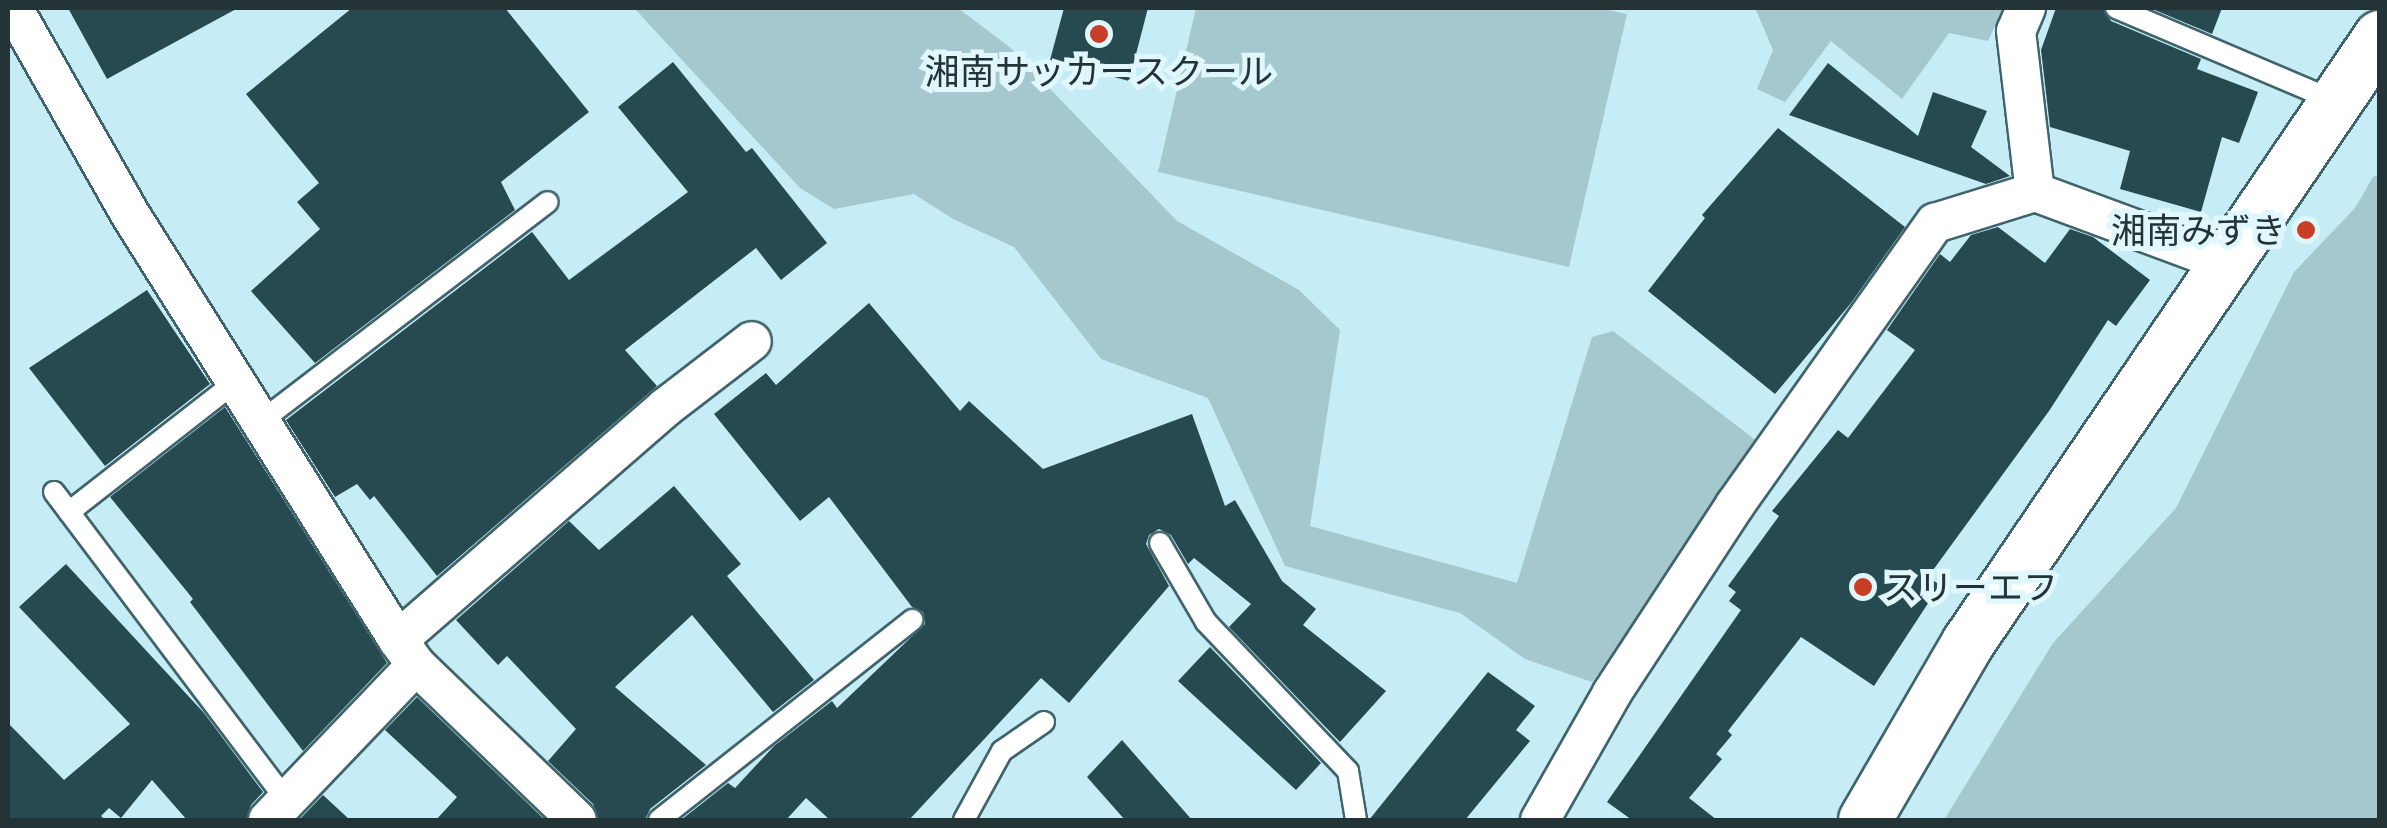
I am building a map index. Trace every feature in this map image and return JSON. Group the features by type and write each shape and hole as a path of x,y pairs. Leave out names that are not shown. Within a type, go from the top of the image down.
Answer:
{"street":[{"path":"13,8 130,214 407,652 577,820"},
{"path":"2026,8 2016,31 2035,192"},
{"path":"1865,820 1968,642 2380,37"},
{"path":"1540,820 1612,693 1725,521 1934,222 2035,192 2227,263"},
{"path":"278,811 407,652 666,408 752,341"}],"lane":[{"path":"2116,8 2337,102"},
{"path":"260,422 548,202"},
{"path":"69,512 234,383"},
{"path":"54,492 278,811"},
{"path":"1160,543 1206,622 1348,770 1356,820"},
{"path":"659,820 912,620"},
{"path":"964,820 1002,751 1044,722"}],"shaded area":[{"path":"634,8 958,8 1012,49 1177,221 1299,290 1340,330 1310,526 1517,583 1592,337 1613,331 1762,445 1592,682 1525,659 1460,613 1285,566 1208,398 1101,359 1014,247 953,219 914,194 834,209 800,188"},
{"path":"1196,8 1598,8 1627,14 1569,267 1158,172"},
{"path":"1755,8 2003,8 1988,41 1949,33 1902,99 1831,41 1785,102 1757,89 1773,50"},
{"path":"2379,175 2379,820 1944,820 2053,643 2176,508 2294,272 2355,208 2373,177"}],"building":[{"path":"68,8 238,8 107,79"},
{"path":"352,8 505,8 589,112 501,182 515,210 315,363 251,291 320,229 297,202 319,183 246,94"},
{"name":"湘南サッカースクール","path":"1064,8 1148,8 1129,81 1050,60"},
{"path":"2056,8 2103,8 2111,21 2201,59 2197,69 2258,92 2239,143 2222,137 2201,212 2120,189 2130,151 2050,127 2041,50"},
{"path":"2150,8 2222,8 2212,34"},
{"path":"673,62 746,152 752,148 827,243 781,280 756,248 625,350 657,386 437,576 374,496 370,500 357,484 335,497 286,420 532,232 569,280 688,192 618,107"},
{"path":"1828,63 1918,136 1933,92 1987,111 1971,147 2010,176 1986,184 1789,115"},
{"path":"1778,128 1905,227 1851,303 1775,394 1648,291 1705,218 1702,215"},
{"path":"1998,227 2045,263 2070,229 2093,237 2150,280 2116,326 2108,320 2049,411 1928,577 1940,585 1874,686 1801,637 1728,731 1732,735 1716,754 1722,759 1689,798 1717,820 1632,820 1607,802 1741,610 1729,601 1736,592 1728,586 1779,516 1772,511 1838,430 1848,438 1915,350 1887,330 1940,254 1950,262 1971,235"},
{"path":"147,290 210,384 105,466 29,368"},
{"path":"869,303 960,411 969,401 1043,469 1192,414 1225,506 1235,500 1282,581 1316,609 1303,625 1386,691 1340,742 1229,627 1251,604 1194,558 1188,564 1171,535 1159,529 1149,535 1146,544 1169,586 1069,703 1041,678 909,820 830,820 806,798 786,820 681,820 728,783 735,788 774,746 832,701 837,708 925,624 923,612 912,607 829,497 800,521 714,414 766,373 776,385"},
{"path":"225,407 387,663 303,751 190,602 193,599 110,497"},
{"path":"674,486 741,564 727,576 814,680 773,712 692,615 615,687 706,765 650,809 645,820 599,820 593,804 548,761 576,729 507,656 498,665 456,620 569,521 599,550"},
{"path":"66,564 204,713 263,792 251,805 246,820 187,820 152,780 121,818 109,808 101,816 105,820 8,820 8,723 64,780 130,724 19,607"},
{"path":"1210,647 1321,763 1296,790 1178,681"},
{"path":"1488,672 1535,706 1516,730 1530,741 1465,820 1369,820"},
{"path":"417,697 545,820 436,820 457,797 385,730"},
{"path":"1122,740 1192,820 1125,820 1087,777"},
{"path":"323,795 350,820 299,820"}],"place":[{"name":"湘南サッカースクール","path":"1099,34"},
{"name":"湘南みずき","path":"2306,230"},
{"name":"スリーエフ","path":"1863,587"}]}
